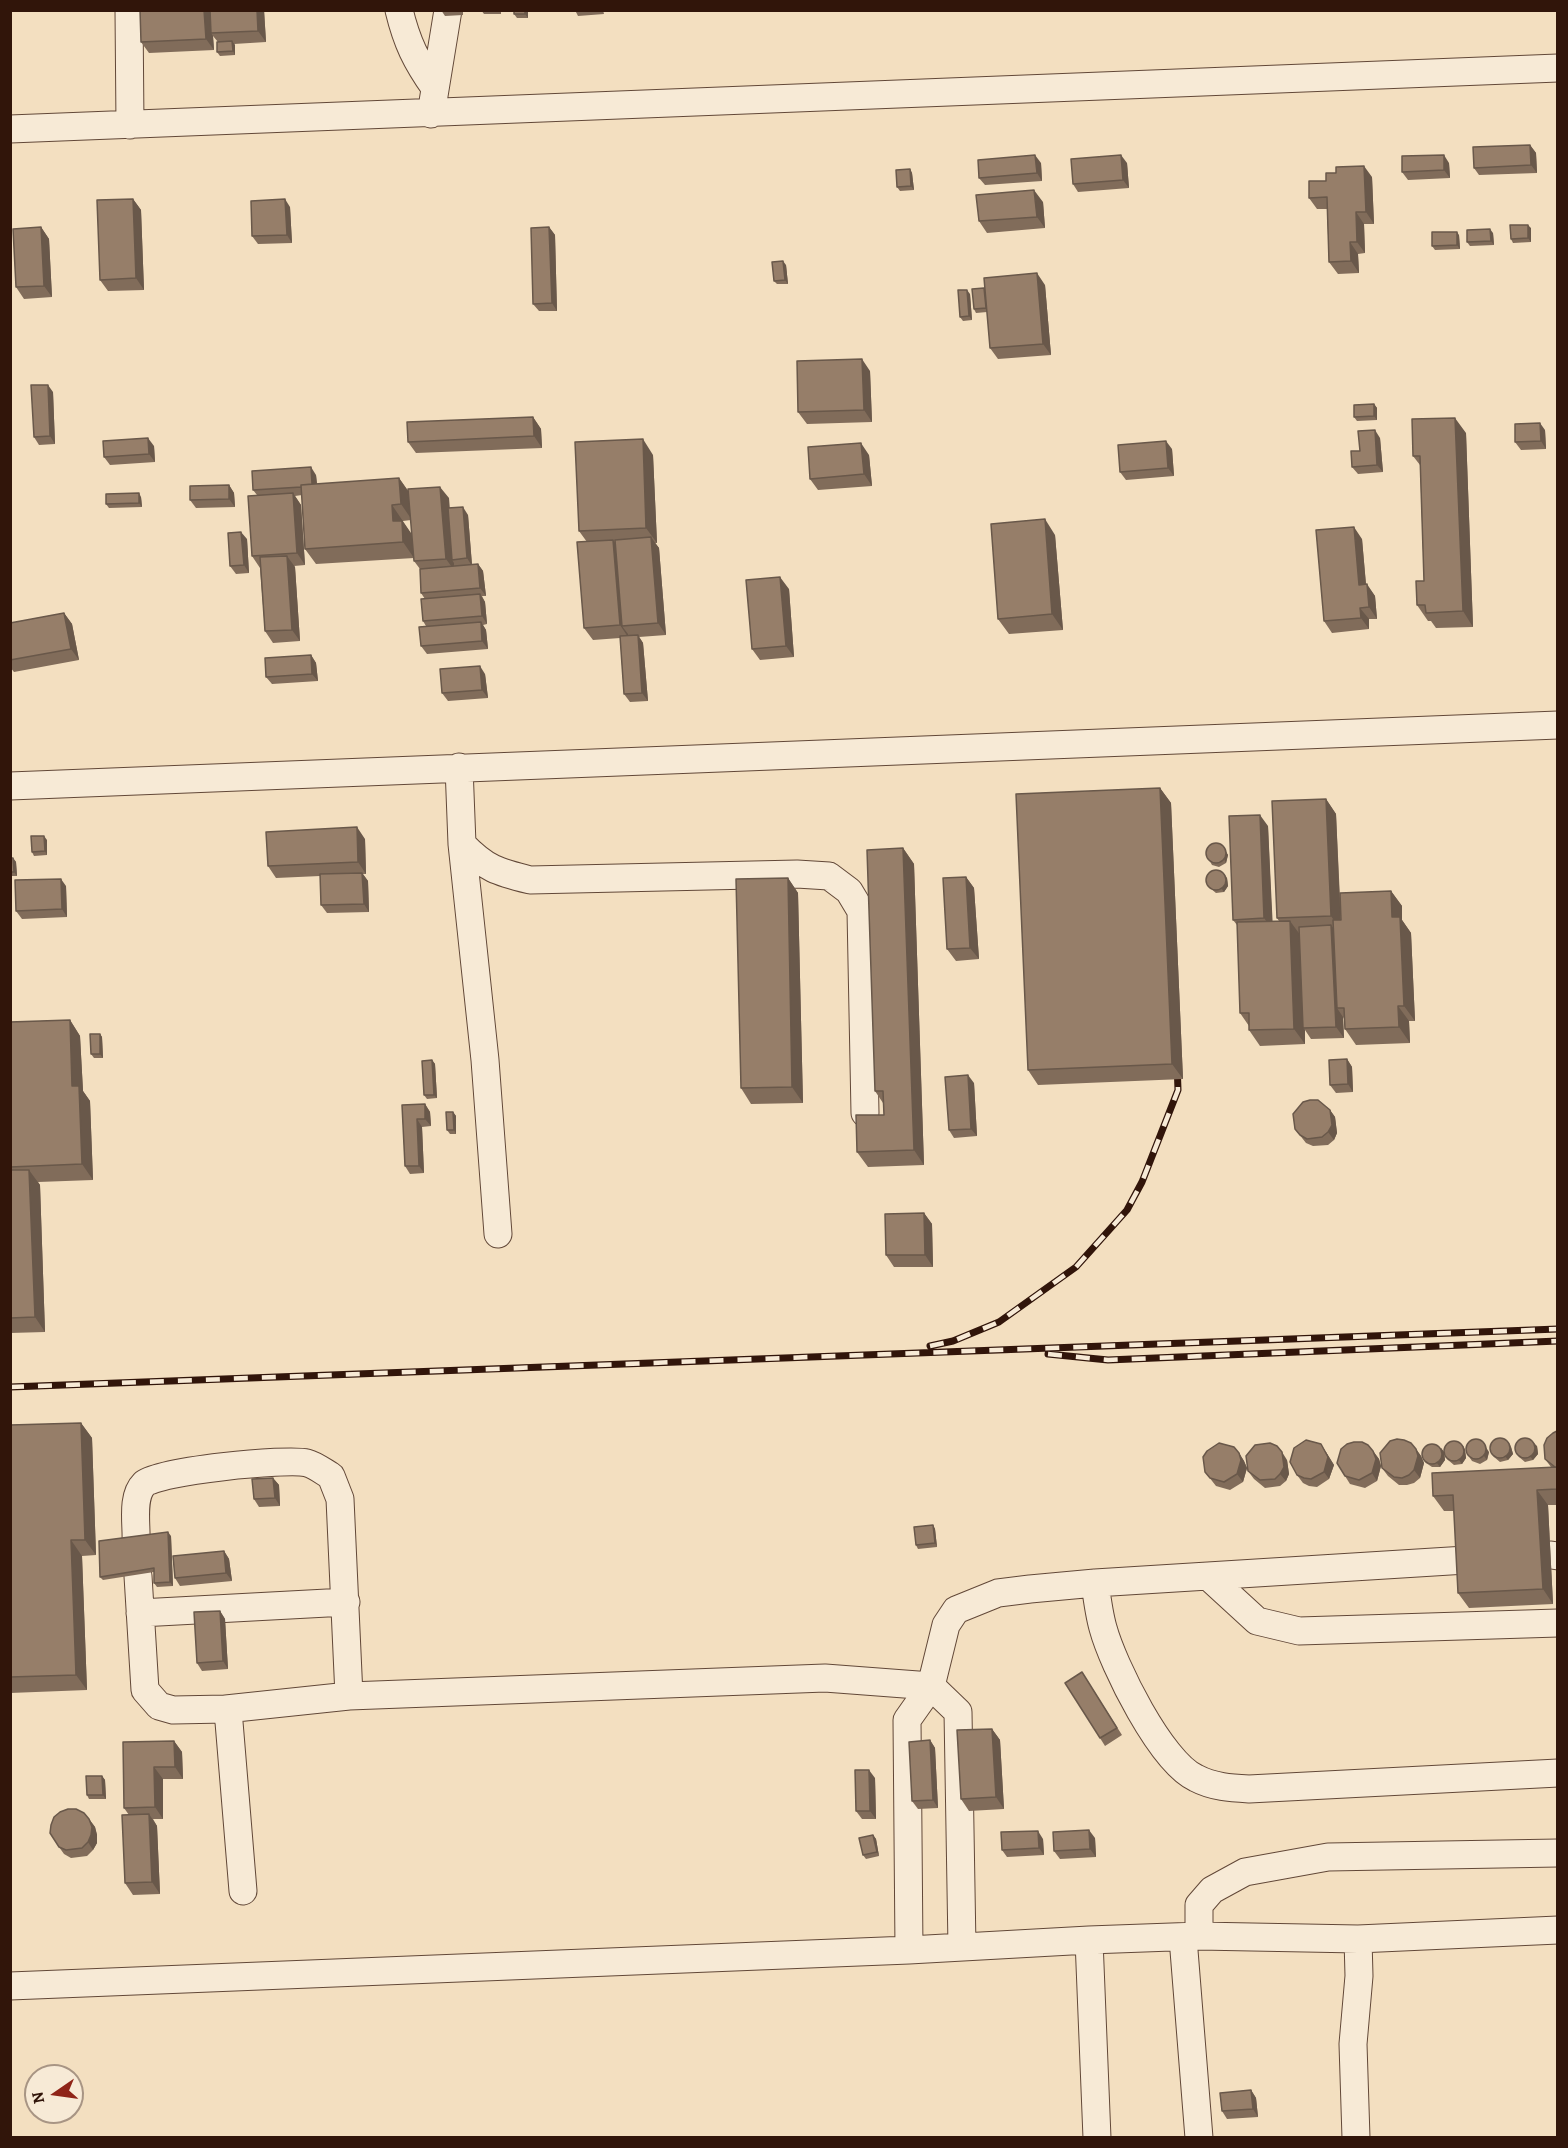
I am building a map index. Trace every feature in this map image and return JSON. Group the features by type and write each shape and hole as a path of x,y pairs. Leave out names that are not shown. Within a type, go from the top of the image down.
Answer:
{"street":[{"path":"129,10 130,125"},
{"path":"399,10 404,32 433,101"},
{"path":"433,101 448,10"},
{"path":"10,129 130,125 433,101 1557,68"},
{"path":"10,786 1557,725"},
{"path":"459,767 462,844 485,1060 498,1234"},
{"path":"462,844 478,861 501,872 530,880 797,874 829,876 849,891 861,911 865,1113"},
{"path":"136,1541 137,1496 145,1483 165,1476 263,1462 308,1463 331,1476 340,1499 349,1696"},
{"path":"909,1950 907,1720 931,1686 946,1625 956,1610 998,1593 1095,1583 1466,1560"},
{"path":"138,1576 145,1690 159,1706 173,1710 226,1709 349,1696 825,1678 931,1686 958,1712 962,1947"},
{"path":"1209,1577 1257,1621 1299,1631 1557,1623"},
{"path":"1095,1583 1103,1629 1134,1700 1158,1741 1194,1778 1221,1787 1250,1790 1557,1773"},
{"path":"141,1612 346,1602"},
{"path":"226,1709 243,1891"},
{"path":"1199,2138 1191,1937 1199,1905 1212,1890 1245,1872 1328,1857 1557,1853"},
{"path":"10,1986 909,1950 1089,1940 1191,1937 1358,1939 1557,1930"},
{"path":"1356,2138 1353,2044 1359,1976 1358,1939"},
{"path":"1089,1940 1097,2138"}],"building":[{"path":"140,10 204,10 206,39 141,42"},
{"path":"210,10 257,10 258,31 211,33"},
{"path":"514,10 525,10 525,14 514,14"},
{"path":"232,41 233,51 217,52 217,42"},
{"path":"1530,145 1531,165 1474,168 1473,147"},
{"path":"1035,155 1037,173 979,178 978,160"},
{"path":"1121,155 1123,180 1073,184 1071,159"},
{"path":"1444,155 1444,170 1402,172 1402,156"},
{"path":"1364,166 1366,212 1356,212 1357,242 1350,242 1351,261 1329,262 1327,197 1309,198 1309,181 1326,181 1326,173 1336,173 1336,167"},
{"path":"910,169 911,186 897,187 896,170"},
{"path":"1034,190 1037,217 979,221 976,195"},
{"path":"133,199 136,278 100,280 97,200"},
{"path":"285,199 287,235 252,236 251,201"},
{"path":"1510,225 1528,225 1528,238 1511,239"},
{"path":"41,227 44,286 16,287 13,229"},
{"path":"549,227 552,303 533,304 531,228"},
{"path":"1490,229 1491,241 1467,242 1467,230"},
{"path":"1432,232 1457,232 1457,245 1432,246"},
{"path":"783,261 785,280 774,281 772,262"},
{"path":"1037,273 1043,344 990,348 984,278"},
{"path":"984,288 986,308 974,309 972,289"},
{"path":"958,290 967,290 969,316 960,317"},
{"path":"862,359 864,410 798,412 797,361"},
{"path":"31,385 48,385 50,436 34,437"},
{"path":"1374,404 1374,416 1354,417 1354,405"},
{"path":"533,417 534,436 408,442 407,422"},
{"path":"1455,418 1463,611 1426,613 1425,605 1417,605 1416,581 1424,581 1420,456 1413,456 1412,419"},
{"path":"1540,423 1541,441 1515,442 1515,424"},
{"path":"1375,430 1377,465 1352,467 1351,451 1360,451 1358,431"},
{"path":"148,438 149,454 104,457 103,441"},
{"path":"643,439 646,528 579,531 575,442"},
{"path":"1166,441 1168,468 1120,472 1118,445"},
{"path":"861,443 864,474 810,479 808,447"},
{"path":"311,467 312,484 301,485 301,487 253,490 252,471"},
{"path":"399,478 401,504 392,505 393,521 402,521 403,542 305,549 301,485"},
{"path":"229,485 229,499 190,500 190,486"},
{"path":"440,487 446,559 414,561 408,489"},
{"path":"139,493 139,503 106,504 106,494"},
{"path":"293,493 297,553 252,556 248,496"},
{"path":"463,507 467,558 452,560 448,508"},
{"path":"1045,519 1052,614 998,619 991,524"},
{"path":"1354,527 1359,585 1367,584 1369,607 1360,608 1361,618 1324,621 1316,530"},
{"path":"241,532 244,565 230,566 228,533"},
{"path":"651,537 658,623 622,626 615,540"},
{"path":"613,540 620,625 584,628 577,542"},
{"path":"287,556 292,630 265,631 260,557"},
{"path":"478,564 480,588 421,593 420,569"},
{"path":"780,577 786,646 752,649 746,580"},
{"path":"480,594 482,616 423,621 421,599"},
{"path":"64,613 71,649 10,660 10,623"},
{"path":"481,622 482,641 421,646 419,627"},
{"path":"638,635 642,693 624,694 620,636"},
{"path":"311,655 312,674 266,677 265,658"},
{"path":"480,666 482,690 442,693 440,669"},
{"path":"1160,788 1172,1064 1028,1070 1016,794"},
{"path":"1326,799 1331,916 1277,918 1272,801"},
{"path":"1260,815 1264,918 1233,920 1229,816"},
{"path":"357,827 358,862 268,866 266,832"},
{"path":"31,836 44,836 45,851 32,852"},
{"path":"1216,843 1223,846 1226,853 1223,860 1216,863 1209,860 1206,853 1209,846"},
{"path":"903,848 914,1150 857,1152 856,1115 884,1115 883,1091 875,1091 867,850"},
{"path":"10,858 13,858 14,872 10,872"},
{"path":"1216,870 1223,873 1226,880 1223,887 1216,890 1209,887 1206,880 1209,873"},
{"path":"362,873 364,904 321,905 320,874"},
{"path":"966,877 970,948 947,949 943,878"},
{"path":"788,878 792,1087 741,1088 736,879"},
{"path":"61,879 62,909 16,911 15,880"},
{"path":"1391,891 1392,917 1400,917 1404,1006 1398,1006 1399,1027 1345,1029 1344,1008 1337,1008 1333,920 1341,920 1340,893"},
{"path":"1290,921 1294,1029 1249,1030 1249,1013 1240,1013 1237,922"},
{"path":"1331,925 1336,1027 1303,1028 1299,927"},
{"path":"70,1020 72,1086 79,1086 82,1164 10,1167 10,1022"},
{"path":"90,1034 100,1034 100,1054 91,1054"},
{"path":"1347,1059 1348,1084 1330,1085 1329,1060"},
{"path":"432,1060 434,1095 424,1095 422,1061"},
{"path":"968,1075 971,1129 949,1130 945,1077"},
{"path":"1318,1100 1330,1110 1332,1125 1322,1137 1307,1139 1295,1129 1293,1114 1303,1102"},
{"path":"425,1104 425,1119 417,1119 419,1166 405,1166 402,1105"},
{"path":"446,1112 453,1112 454,1130 447,1130"},
{"path":"10,1170 29,1170 35,1317 10,1318"},
{"path":"924,1213 925,1255 886,1255 885,1214"},
{"path":"81,1423 85,1540 71,1540 76,1675 10,1677 10,1425"},
{"path":"1557,1431 1557,1467 1555,1467 1545,1459 1544,1445 1547,1438"},
{"path":"1500,1438 1507,1441 1510,1448 1507,1455 1500,1458 1493,1455 1490,1448 1493,1441"},
{"path":"1525,1438 1532,1441 1535,1448 1532,1455 1525,1458 1518,1455 1515,1448 1518,1441"},
{"path":"1397,1439 1411,1443 1418,1456 1414,1470 1402,1478 1394,1477 1382,1468 1380,1453 1390,1441"},
{"path":"1476,1439 1483,1442 1486,1449 1483,1456 1476,1459 1469,1456 1466,1449 1469,1442"},
{"path":"1306,1440 1321,1444 1328,1457 1324,1472 1311,1479 1297,1475 1290,1462 1294,1448"},
{"path":"1454,1441 1461,1444 1464,1451 1461,1458 1454,1461 1447,1458 1444,1451 1447,1444"},
{"path":"1354,1442 1368,1445 1376,1459 1372,1473 1359,1480 1345,1476 1337,1463 1341,1449"},
{"path":"1219,1443 1234,1447 1241,1460 1237,1474 1224,1482 1210,1478 1205,1472 1203,1457 1207,1451"},
{"path":"1270,1443 1282,1452 1284,1467 1275,1479 1260,1480 1248,1471 1246,1456 1255,1445"},
{"path":"1432,1444 1439,1447 1442,1454 1439,1461 1432,1464 1425,1461 1422,1454 1425,1447"},
{"path":"1557,1467 1557,1489 1537,1490 1543,1589 1458,1593 1453,1495 1433,1496 1432,1473"},
{"path":"273,1478 275,1498 254,1499 252,1479"},
{"path":"933,1525 935,1543 916,1545 914,1527"},
{"path":"168,1532 170,1582 154,1583 154,1568 100,1577 99,1541"},
{"path":"224,1551 226,1573 175,1578 173,1556"},
{"path":"220,1611 223,1661 197,1663 194,1612"},
{"path":"1082,1672 1117,1728 1100,1738 1065,1683"},
{"path":"992,1729 996,1797 961,1799 957,1730"},
{"path":"930,1740 933,1800 912,1801 909,1742"},
{"path":"174,1741 175,1767 154,1767 155,1807 124,1808 123,1742"},
{"path":"855,1770 869,1770 870,1811 856,1811"},
{"path":"86,1776 102,1776 103,1795 87,1795"},
{"path":"68,1809 76,1809 84,1813 92,1827 88,1842 82,1848 66,1850 59,1847 50,1833 54,1817"},
{"path":"149,1814 152,1882 125,1883 122,1815"},
{"path":"1089,1830 1090,1849 1054,1851 1053,1832"},
{"path":"1038,1831 1039,1848 1002,1850 1001,1832"},
{"path":"873,1835 877,1852 863,1855 859,1838"},
{"path":"1251,2090 1253,2109 1222,2111 1220,2093"}],"railway":[{"path":"930,1346 953,1341 999,1322 1076,1267 1127,1210 1142,1182 1178,1090 1177,1063"},
{"path":"10,1387 1558,1329"},
{"path":"1048,1354 1108,1360 1558,1341"}]}
